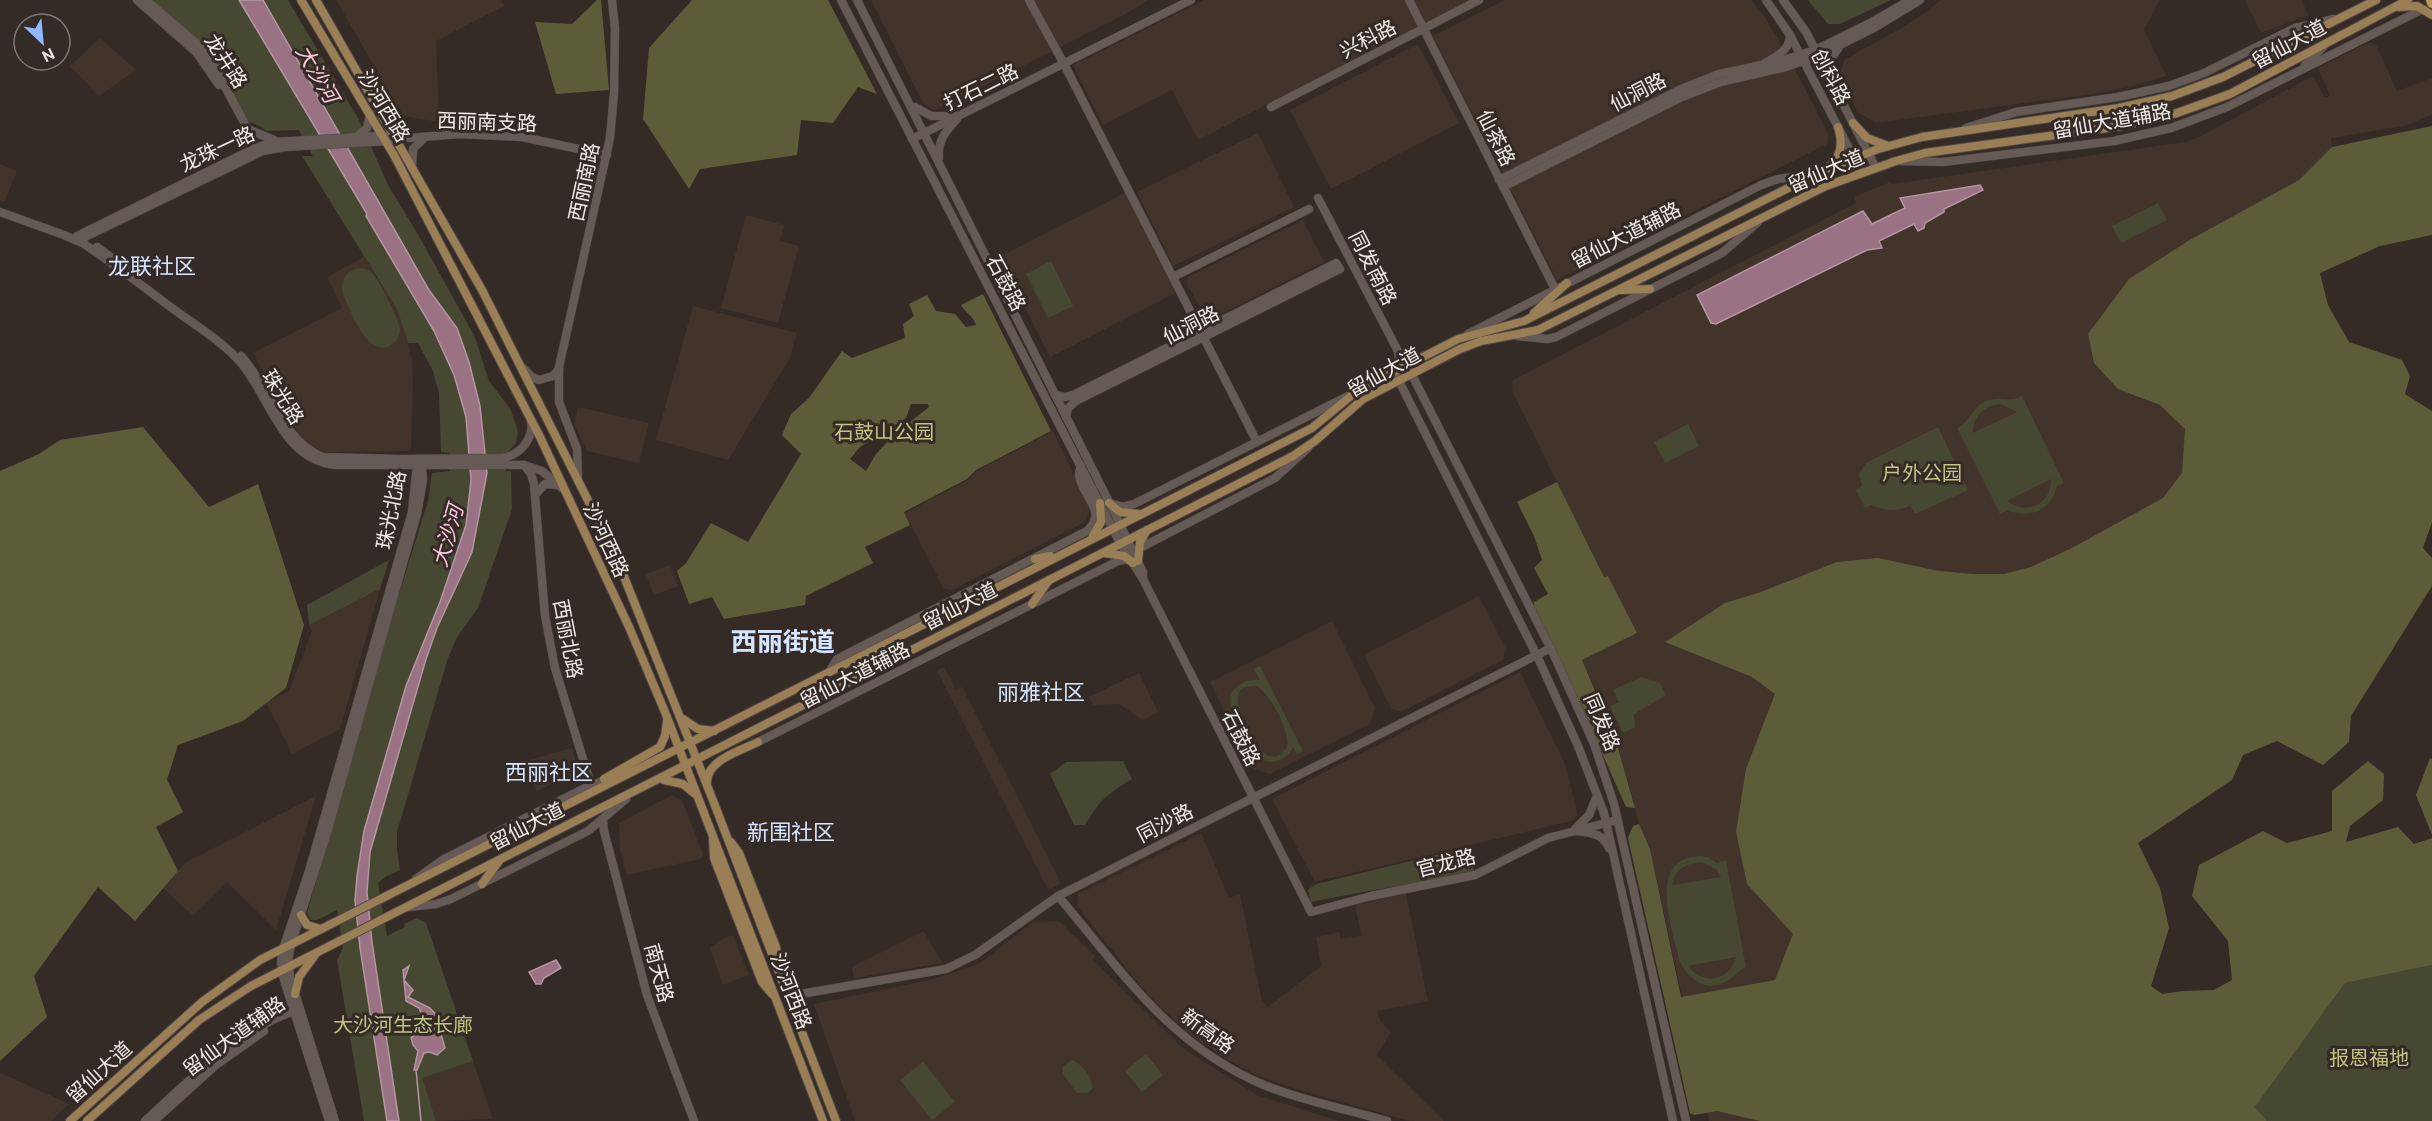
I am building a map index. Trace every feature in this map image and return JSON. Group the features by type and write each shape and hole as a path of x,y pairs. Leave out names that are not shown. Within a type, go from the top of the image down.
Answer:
{"main road":[{"name":"龙井路","path":"137,0 188,44 203,62 215,78 246,137 251,152"},
{"name":"龙井路","path":"146,0 202,48 246,126 251,152"},
{"name":"沙河西路","path":"301,0 369,114 391,138 413,172 482,290 622,570 724,831 739,853 776,947 779,973 836,1121"},
{"name":"沙河西路","path":"316,0 391,138 530,418 629,627 680,749 823,1121"},
{"name":"西丽南路","path":"578,482 578,449 559,402 559,368 607,155 614,93 615,28 612,0"},
{"name":"石鼓路","path":"841,0 1081,466 1105,503"},
{"name":"石鼓路","path":"857,0 942,165 1066,417 1133,561 1311,912"},
{"path":"1029,0 1257,442"},
{"name":"打石二路","path":"912,139 1191,0"},
{"name":"仙茶路","path":"1409,0 1556,289"},
{"name":"兴科路","path":"1271,106 1479,0"},
{"name":"创科路","path":"1766,0 1790,34 1862,173"},
{"name":"创科路","path":"1784,0 1807,35 1876,168"},
{"path":"1816,53 1910,0"},
{"path":"1802,59 1847,42 1920,0"},
{"name":"留仙大道","path":"1409,369 1423,357 1458,339 1522,322 1813,174 1854,158 1888,146 1961,130 2119,108 2172,96 2223,77 2376,0"},
{"name":"留仙大道","path":"70,1121 202,1002 260,960 1320,424 1345,400 1364,387 1467,346 1538,330 1826,186 1890,163 1933,152 2122,126 2177,114 2230,94 2408,0"},
{"path":"2384,13 2405,6 2428,3 2432,14"},
{"name":"留仙大道辅路","path":"1890,163 1943,162 2142,136 2213,113 2428,3"},
{"path":"1760,66 1784,51 1790,34"},
{"path":"1807,35 1818,42 1834,41"},
{"path":"2297,72 2331,41"},
{"path":"1831,81 1829,69 1831,58 1847,42"},
{"name":"仙洞路","path":"1501,184 1681,89 1719,74 1802,59"},
{"name":"仙洞路","path":"1501,184 1682,97 1721,82 1776,70 1802,59"},
{"path":"1776,70 1790,68 1800,71 1817,87"},
{"path":"909,101 920,112 931,116 961,115"},
{"path":"354,138 366,130 370,121 369,114"},
{"path":"942,165 939,154 940,142 946,131 961,115"},
{"path":"1853,123 1870,140 1888,146"},
{"path":"246,126 257,135 279,141"},
{"path":"1824,170 1835,160 1840,151 1841,140 1838,127"},
{"name":"西丽南支路","path":"391,138 460,134 522,137 607,155"},
{"path":"413,172 412,149 428,136"},
{"name":"龙珠一路","path":"251,152 279,147 391,138"},
{"name":"龙珠一路","path":"78,238 251,152 279,141 391,138"},
{"name":"留仙大道辅路","path":"1458,339 1761,185 1778,179 1813,174"},
{"name":"同发南路","path":"1318,198 1399,353"},
{"path":"1173,277 1309,209"},
{"name":"珠光路","path":"0,210 78,238 106,253 239,354 254,372 294,435 314,454 332,459 421,463 503,461 542,471 565,491"},
{"path":"1517,336 1547,339 1556,337 1722,253 1772,213"},
{"name":"仙洞路","path":"1066,417 1068,408 1076,401 1202,334 1338,266"},
{"path":"1522,322 1567,283"},
{"path":"1615,292 1650,289"},
{"name":"仙洞路","path":"1055,395 1065,397 1073,394 1202,334"},
{"path":"1395,375 1399,353 1409,357 1423,357"},
{"path":"519,364 528,374 539,380 553,376 559,368"},
{"name":"同发路","path":"1409,369 1551,648 1599,758 1617,820 1686,1121"},
{"name":"留仙大道","path":"87,1121 199,1020 237,994 331,944 1293,456 1315,441 1354,405 1395,375"},
{"name":"同发路","path":"1395,375 1537,655 1578,746 1596,793 1606,822 1673,1121"},
{"path":"1105,503 1128,506 1364,387"},
{"path":"503,461 514,455 528,440 532,426 530,418"},
{"path":"1138,549 1280,475 1315,441"},
{"name":"珠光北路","path":"287,947 301,915 327,833 417,514 422,489 421,463"},
{"name":"珠光北路","path":"287,947 412,512 421,463"},
{"name":"西丽北路","path":"524,465 533,478 545,616 557,676 591,785"},
{"path":"1179,495 1211,465"},
{"name":"留仙大道辅路","path":"830,672 837,659 1087,531 1094,523 1094,509 1079,476 1081,466"},
{"path":"535,495 538,489 545,484 553,483 565,491"},
{"path":"1105,503 1125,514 1134,515 1145,512"},
{"path":"1088,540 1100,525 1105,503"},
{"path":"1184,511 1219,506"},
{"path":"1098,554 1113,552 1133,561 1143,535 1150,528"},
{"path":"1035,559 1059,555"},
{"name":"留仙大道辅路","path":"758,742 1118,561 1133,561"},
{"path":"1032,604 1051,578"},
{"name":"同沙路","path":"789,996 952,967 975,955 1058,896 1551,648"},
{"path":"406,887 436,864 604,779 660,747 667,728 665,712"},
{"path":"678,712 694,728 707,732 718,730"},
{"path":"724,744 758,742"},
{"path":"706,783 708,772 714,765 758,742"},
{"path":"404,907 443,902 482,884 596,825 621,801 678,773 685,764"},
{"path":"604,779 629,774"},
{"path":"664,780 683,784 699,799"},
{"path":"1573,831 1592,811 1596,793"},
{"name":"南天路","path":"603,819 604,831 647,995 694,1121"},
{"name":"官龙路","path":"1311,912 1371,896 1475,875 1538,843 1617,820"},
{"path":"596,825 604,831"},
{"path":"1573,831 1600,836 1608,846 1615,864"},
{"path":"482,884 501,858"},
{"name":"新高路","path":"1058,896 1148,1004 1199,1049 1231,1069 1265,1085 1387,1121"},
{"path":"301,915 303,921 309,926 326,928"},
{"path":"287,947 285,968 329,1121"},
{"path":"317,952 299,976 296,994 297,1012 335,1121"},
{"path":"285,968 296,994"},
{"name":"留仙大道辅路","path":"145,1121 222,1053 265,1025 297,1012"},
{"name":"留仙大道辅路","path":"154,1121 232,1052 297,1012"}],"shaded area":[{"path":"239,0 263,0 429,290 457,328 469,362 480,406 487,473 472,552 437,628 426,659 370,852 367,892 372,942 399,1121 387,1121 360,948 355,900 357,876 364,831 406,686 440,602 466,525 471,480 466,417 454,375 434,331"},
{"path":"336,0 501,0 504,6 436,41 439,122 403,116"},
{"path":"871,0 1148,0 1124,15 934,111 923,103"},
{"path":"1204,0 1469,0 1198,140 1172,90 1103,125 1073,65"},
{"path":"1505,0 1751,0 1763,14 1788,56 1829,135 1827,144 1557,280 1433,36"},
{"path":"1941,0 2160,0 2144,29 2166,76 2100,93 1876,123 1857,112 1840,75 1844,60 1912,22"},
{"path":"2245,0 2301,0 2309,15 2261,33"},
{"path":"100,38 136,70 99,96 72,68 72,64"},
{"path":"2367,43 2372,43 2377,47 2397,91 2432,78 2432,114 2409,125 2331,138 2332,147 2176,568 2094,1121 1709,1121 1650,849 1640,830 1633,799 1606,713 1582,660 1636,633 1608,576 1604,577 1512,391 1513,380 1856,203 1854,197 1890,182 1892,184 2185,142 2197,138 2313,76 2324,97 2330,96 2318,68"},
{"path":"1418,44 1459,123 1331,189 1290,110"},
{"path":"1258,133 1294,207 1173,266 1137,192"},
{"path":"0,164 17,171 4,202 0,200"},
{"path":"1980,185 1983,190 1944,209 1944,212 1925,223 1924,228 1918,231 1914,224 1879,241 1882,248 1867,250 1716,324 1711,323 1697,295 1863,211 1872,224 1905,208 1900,198"},
{"path":"1125,193 1176,293 1050,357 999,257"},
{"path":"746,215 784,225 780,241 799,246 778,323 721,308"},
{"path":"1303,220 1324,262 1211,319 1204,316 1186,281 1188,277"},
{"path":"364,257 397,309 408,343 412,360 413,385 411,447 407,451 324,452 309,445 298,432 253,353 342,308 327,277"},
{"path":"693,306 797,333 790,358 728,460 656,440"},
{"path":"578,407 649,423 639,463 587,451 574,424"},
{"path":"1053,431 1088,505 1087,518 1083,523 952,590 944,589 905,513 968,480 977,471"},
{"path":"670,565 678,586 654,595 646,574"},
{"path":"380,589 340,729 292,754 266,702 289,691 312,631 309,625"},
{"path":"1479,596 1505,647 1503,660 1401,712 1391,708 1364,655"},
{"path":"1332,621 1375,708 1370,724 1270,774 1254,769 1210,682"},
{"path":"944,667 956,689 962,687 1061,883 1048,890 937,670"},
{"path":"1520,672 1565,764 1578,815 1571,821 1315,882 1272,799"},
{"path":"1139,673 1158,712 1142,720 1119,704 1093,705 1089,697"},
{"path":"572,748 578,770 537,791 525,761"},
{"path":"672,795 682,800 703,854 700,859 627,875 620,849 619,823"},
{"path":"316,796 276,930 227,882 193,916 163,888 186,862"},
{"path":"1201,833 1229,898 1240,894 1262,1002 1268,1007 1321,966 1316,937 1339,932 1341,939 1361,935 1355,905 1406,894 1428,1001 1377,1011 1381,1022 1391,1032 1377,1055 1444,1121 1409,1121 1296,1089 1254,1074 1191,1035 1138,983 1077,906 1078,894"},
{"path":"1057,921 1095,956 1093,959 1095,962 1184,1049 1257,1095 1339,1121 855,1121 814,1004 929,980 962,970 980,963 1033,922"},
{"path":"924,931 942,963 854,978 852,967"},
{"path":"733,935 749,975 723,985 710,948 722,939"},
{"path":"556,960 561,968 544,978 541,984 536,984 529,972"},
{"path":"409,966 404,980 413,990 408,997 430,1008 442,1021 439,1027 445,1048 437,1055 424,1053 417,1070 414,1070 418,1051 411,1038 425,1022 419,1008 406,1001 403,970"},
{"path":"473,1061 493,1119 436,1121 421,1078"},
{"path":"0,1073 69,1104 51,1121 0,1121"}],"green space":[{"name":"大沙河生态长廊","path":"152,0 288,0 359,120 389,187 475,337 489,381 511,410 518,432 516,443 504,456 506,471 511,471 512,509 478,608 457,637 448,658 397,832 400,870 378,883 387,936 417,918 426,923 473,1061 422,1078 436,1121 364,1121 337,960 343,948 337,910 317,920 311,920 307,913 388,630 428,501 432,473 450,471 449,453 441,452 439,393 433,371 418,343 408,343 397,309 302,156 313,156 299,130 267,131 249,122 212,56 202,44"},
{"path":"597,0 601,0 609,90 556,94 535,22 572,24"},
{"path":"692,0 828,0 877,94 858,87 833,123 801,120 797,155 700,169 689,189 643,119 649,48"},
{"path":"1808,0 1891,0 1840,24 1828,24"},
{"path":"2432,126 2432,235 2380,246 2320,273 2328,305 2349,342 2402,360 2410,376 2405,394 2432,411 2432,522 2423,548 2432,558 2432,586 2351,716 2349,742 2323,765 2277,741 2243,755 2232,780 2138,843 2160,888 2169,928 2151,986 2162,994 2214,990 2232,980 2228,941 2192,896 2199,865 2263,831 2287,843 2332,831 2332,791 2368,761 2384,774 2383,800 2350,826 2346,842 2398,827 2414,844 2432,838 2432,965 2345,983 2255,1107 2267,1121 1760,1121 1717,1111 1694,1115 1690,1113 1628,838 1633,826 1639,824 1650,849 1681,997 1775,980 1793,934 1747,884 1736,832 1746,769 1775,694 1752,677 1665,642 1725,603 1761,592 1837,562 1878,558 1939,571 1973,574 2004,574 2031,567 2072,548 2163,498 2182,473 2185,429 2160,405 2118,389 2094,363 2088,334 2129,279 2188,241 2299,180 2332,147"},
{"path":"2158,203 2167,220 2121,243 2112,226"},
{"path":"1051,261 1073,306 1048,318 1026,274"},
{"path":"354,269 371,272 388,300 400,330 397,339 391,345 382,348 374,346 367,340 355,321 343,295 342,287 345,277"},
{"name":"石鼓山公园","path":"983,294 1051,431 976,470 967,479 904,512 910,525 865,547 873,563 806,596 805,605 724,619 712,597 689,604 677,571 686,563 711,523 748,542 801,454 782,435 791,414 809,398 842,351 852,358 905,338 903,324 914,316 909,304 927,295 936,311 955,314 966,327 976,325 961,305","holes":["911,404 928,404 929,407 895,434 876,454 866,471 850,459 860,447 906,418"]},
{"path":"2022,396 2064,483 2057,486 2050,501 2039,510 2024,514 2008,510 2000,514 1957,428 1984,402","holes":["2001,404 2017,412 1973,433 1975,421 1981,412","2051,479 2047,495 2036,505 2022,507 2007,501"]},
{"path":"1688,424 1699,446 1665,463 1654,442"},
{"path":"143,427 209,507 258,484 304,625 286,688 243,721 178,745 167,780 183,812 156,827 178,871 135,921 98,887 34,976 47,1017 0,1061 0,471 39,454 60,440"},
{"name":"户外公园","path":"1938,427 1968,490 1915,514 1910,506 1895,510 1886,510 1871,505 1865,508 1856,490 1862,486 1859,474 1866,463"},
{"path":"1557,482 1604,577 1608,576 1637,633 1582,660 1615,738 1635,808 1626,807 1566,672 1533,606 1534,602 1548,594 1534,568 1542,560 1534,536 1517,502"},
{"path":"389,560 380,589 309,625 307,605"},
{"path":"1260,666 1303,751 1297,754 1293,747 1286,756 1270,762 1260,758 1251,748 1230,701 1234,690 1242,683 1260,680 1254,669","holes":["1256,686 1273,704 1286,732 1287,747 1274,757 1269,756 1259,747 1239,708 1238,695 1241,690"]},
{"path":"1641,677 1660,683 1666,695 1634,714 1635,727 1623,733 1610,706 1619,702 1613,690"},
{"path":"2430,758 2432,759 2432,835 2416,795"},
{"path":"1123,761 1132,779 1105,798 1085,825 1074,825 1050,774 1066,762"},
{"path":"1464,848 1469,851 1474,871 1470,873 1311,902 1308,890 1316,884"},
{"path":"1700,856 1719,864 1719,862 1726,861 1746,967 1720,984 1712,986 1699,983 1688,974 1680,962 1667,898 1668,882 1673,869 1683,860","holes":["1702,862 1717,870 1721,877 1672,885 1673,879 1682,868","1736,957 1728,971 1715,978 1701,976 1688,966"]},
{"name":"报恩福地","path":"2432,965 2432,1121 2267,1121 2255,1107 2345,983"},
{"path":"1146,1054 1163,1075 1142,1092 1125,1071"},
{"path":"1072,1060 1089,1076 1092,1089 1088,1093 1077,1093 1063,1074 1063,1066"},
{"path":"923,1062 955,1102 932,1120 900,1080"}],"waterway":[{"path":"416,1070 421,1121"}],"district":[{"name":"龙联社区","path":"152,266"},
{"name":"西丽街道","path":"783,642"},
{"name":"丽雅社区","path":"1041,692"},
{"name":"西丽社区","path":"549,772"},
{"name":"新围社区","path":"791,832"}],"water label":[{"name":"大沙河","path":"317,74"},
{"name":"大沙河","path":"448,536"}]}
